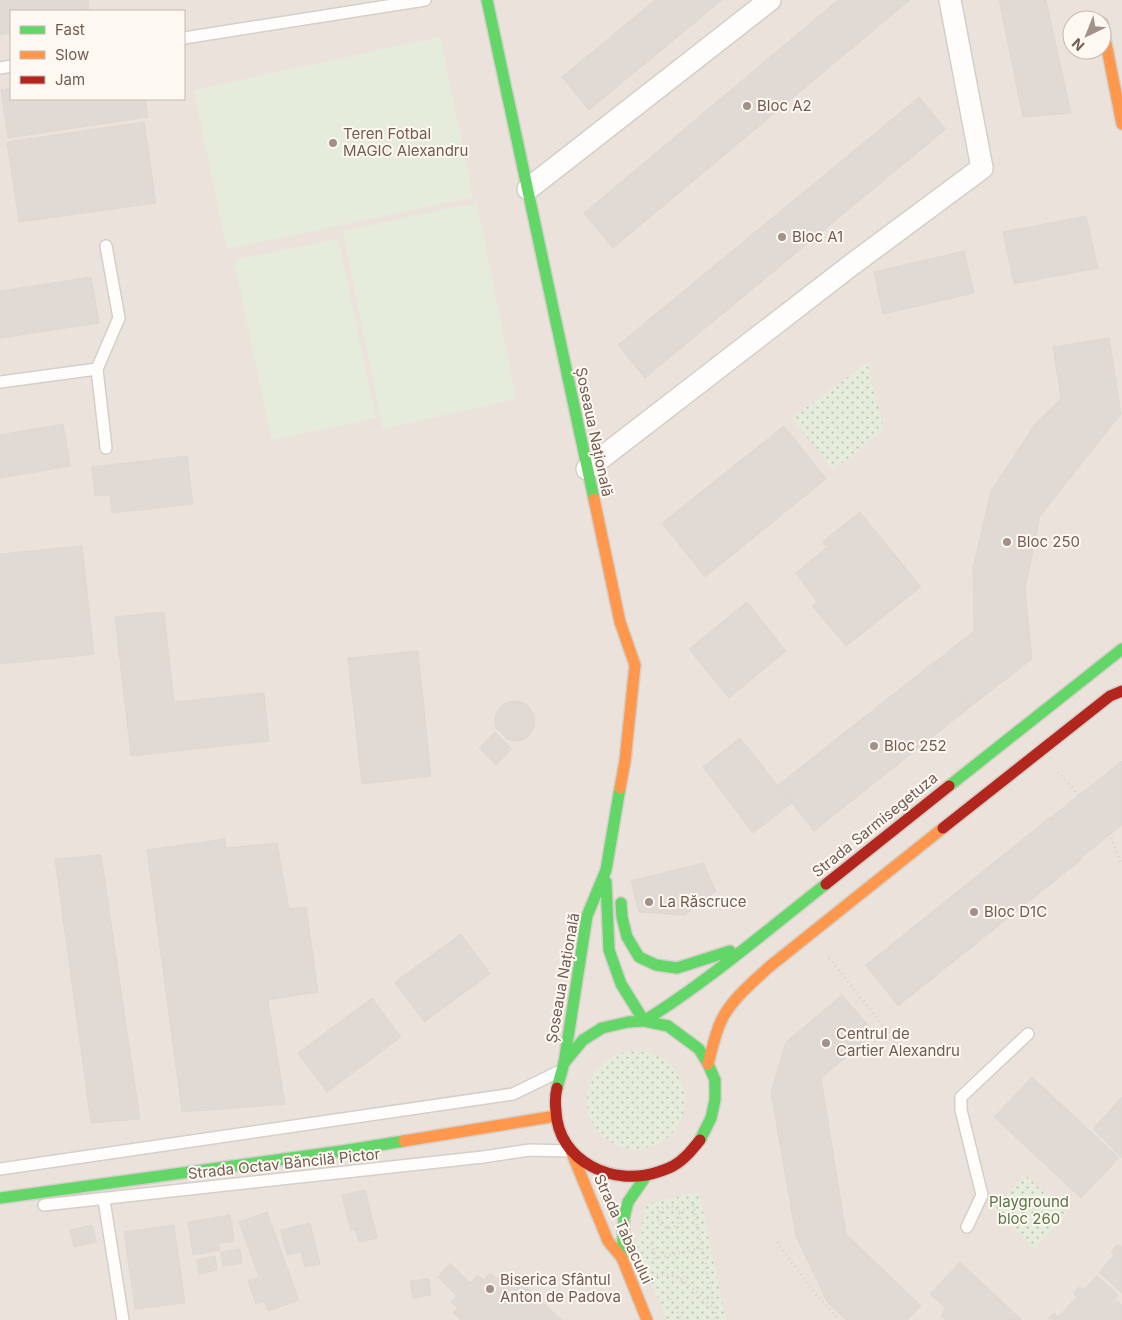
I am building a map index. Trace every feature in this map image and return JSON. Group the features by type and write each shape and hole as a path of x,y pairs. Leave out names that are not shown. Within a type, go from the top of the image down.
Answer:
{"street":[{"name":"Șoseaua Națională","path":"487,0 620,622 635,665 624,761 606,870 609,950 621,984 644,1021"},
{"path":"528,189 770,0"},
{"path":"587,469 850,266 982,168 950,0"},
{"path":"1109,60 1122,124"},
{"name":"Strada Sarmisegetuza","path":"644,1021 676,1001 749,945 1122,649"},
{"path":"708,1064 714,1039 722,1020 739,996 768,967 1110,696 1122,691"},
{"path":"616,812 618,865"},
{"name":"Șoseaua Națională","path":"563,1066 587,916 606,870"},
{"path":"620,891 622,917 627,937 638,958 656,965 677,968 749,945"},
{"path":"644,1021 668,1026 699,1049 708,1064 715,1080 715,1100 712,1118 702,1137 689,1154 672,1167 646,1176 627,1177 608,1173 590,1166 571,1151 560,1133 554,1096 563,1066 583,1040 602,1028 628,1022 644,1021"},
{"name":"Strada Octav Băncilă Pictor","path":"0,1198 342,1151 556,1116"},
{"name":"Strada Tabacului","path":"571,1151 608,1241 622,1258 647,1320"},
{"path":"622,1258 624,1218 628,1202 646,1176"}],"lane":[{"path":"185,38 425,0"},
{"path":"106,246 119,318 97,369 106,448"},
{"path":"0,382 97,369"},
{"path":"967,1227 982,1194 961,1110 962,1097 1028,1034"},
{"path":"0,1169 513,1094 563,1066"},
{"name":"Strada Octav Băncilă Pictor","path":"28,1207 483,1157 530,1150 571,1151"},
{"path":"104,1200 123,1320"}],"path":[{"path":"1057,770 1079,796"},
{"path":"1109,834 1122,865"},
{"path":"828,958 906,1054"},
{"path":"679,1212 693,1205 716,1320"},
{"path":"670,1206 679,1212 680,1219 676,1225 669,1228 662,1226 658,1217 663,1208 670,1206"},
{"path":"777,1242 817,1296 840,1320"},
{"path":"656,1258 702,1248"},
{"path":"656,1275 676,1276 691,1286 715,1310"}],"shaded area":[{"path":"0,0 1122,0 1122,1320 0,1320"}],"green space":[{"name":"Teren Fotbal MAGIC Alexandru","path":"440,37 473,197 227,249 194,90"},
{"path":"477,203 516,399 383,429 343,231"},
{"path":"338,239 376,418 272,440 234,260"},
{"path":"867,363 884,430 833,470 792,418"},
{"path":"636,1051 655,1055 671,1065 681,1081 685,1100 681,1119 671,1135 655,1145 636,1149 617,1145 601,1135 591,1119 587,1100 591,1081 601,1065 617,1055"},
{"name":"Playground bloc 260","path":"1025,1175 1067,1213 1035,1248 993,1209"},
{"path":"699,1192 726,1320 667,1320 637,1246 647,1204"}],"building":[{"path":"0,0 88,0 89,10 10,10 10,33 0,35"},
{"path":"655,0 722,0 589,110 562,77"},
{"name":"Bloc A2","path":"838,0 910,0 613,248 584,213"},
{"path":"999,0 1046,0 1071,113 1023,117"},
{"path":"10,88 10,100 145,100 148,117 8,138 1,90"},
{"name":"Bloc A1","path":"919,97 946,129 645,378 618,345"},
{"path":"144,122 156,203 19,222 7,142"},
{"path":"1086,216 1098,268 1014,284 1003,232"},
{"path":"964,251 974,293 883,314 874,272"},
{"path":"91,277 99,323 0,338 0,291"},
{"name":"Bloc 250","path":"1109,338 1121,414 1040,516 1025,589 1032,659 970,707 935,662 974,631 973,568 991,491 1035,424 1061,399 1053,347"},
{"path":"63,424 70,466 0,478 0,435"},
{"path":"784,426 826,479 705,577 662,523"},
{"path":"187,456 193,504 112,513 110,495 95,496 92,467"},
{"path":"860,512 921,587 846,646 812,606 817,602 796,573 827,547 822,542"},
{"path":"82,546 94,654 0,664 0,554"},
{"path":"747,602 786,651 729,698 689,649"},
{"path":"164,612 174,702 264,693 269,741 131,756 115,617"},
{"path":"418,651 431,776 362,784 348,658"},
{"name":"Bloc 252","path":"934,662 970,707 814,831 778,785"},
{"path":"512,701 524,703 529,707 535,718 531,733 519,741 507,739 496,728 496,714 500,707"},
{"path":"495,732 512,749 496,765 479,748"},
{"path":"740,738 792,803 753,833 703,767"},
{"path":"1122,761 1122,825 1082,857 1050,818"},
{"name":"Bloc D1C","path":"1049,818 1082,859 898,1006 866,965"},
{"path":"225,839 226,848 277,843 289,909 306,907 318,992 268,1000 285,1104 182,1112 147,850"},
{"path":"101,855 140,1119 91,1123 55,859"},
{"path":"703,863 716,891 685,915 639,912 631,881"},
{"path":"461,934 490,974 424,1022 395,982"},
{"path":"842,995 875,1033 821,1078 846,1234 921,1306 907,1320 846,1320 827,1302 796,1236 771,1092 786,1042"},
{"path":"372,998 401,1037 327,1092 298,1053"},
{"path":"1032,1077 1119,1158 1081,1198 994,1117"},
{"path":"1122,1097 1122,1158 1093,1129"},
{"path":"365,1190 377,1238 359,1242 355,1229 351,1230 342,1195"},
{"path":"267,1212 299,1300 268,1311 264,1301 256,1304 248,1281 259,1277 239,1222"},
{"path":"230,1215 234,1241 219,1243 220,1250 193,1255 188,1222"},
{"path":"310,1223 320,1264 305,1267 301,1252 287,1255 281,1230"},
{"path":"92,1225 96,1242 74,1247 70,1230"},
{"path":"174,1225 185,1303 135,1309 124,1232"},
{"path":"1118,1244 1122,1247 1122,1293 1099,1272 1114,1255 1111,1252"},
{"path":"240,1249 242,1263 223,1266 221,1252"},
{"path":"215,1256 217,1270 199,1274 197,1260"},
{"path":"960,1262 1022,1320 946,1320 941,1315 946,1308 930,1294"},
{"name":"Biserica Sfântul Anton de Padova","path":"450,1263 470,1283 478,1275 484,1280 490,1273 497,1280 501,1274 509,1281 514,1276 562,1320 461,1320 453,1313 458,1308 451,1302 457,1296 438,1277"},
{"path":"1097,1276 1118,1295 1115,1299 1122,1305 1122,1320 1048,1319 1054,1313 1058,1317 1077,1297 1073,1293 1079,1287 1083,1290"},
{"path":"429,1279 431,1295 413,1298 410,1281"}],"tram line":[{"path":"1111,0 1122,57"}],"traffic: fast":[{"path":"487,0 594,499"},
{"path":"949,786 1122,649"},
{"path":"557,1088 564,1063 587,916 606,870 620,788"},
{"path":"606,882 609,950 621,984 644,1021 714,972 826,884"},
{"path":"621,903 627,937 639,957 656,965 677,968 730,951"},
{"path":"564,1063 583,1040 602,1028 628,1022 644,1021 668,1026 699,1049 715,1080 715,1100 711,1118 700,1140"},
{"path":"0,1198 404,1141"},
{"path":"622,1258 624,1218 628,1202 646,1176"}],"traffic: slow":[{"path":"1109,60 1122,124"},
{"path":"594,499 620,622 635,665 625,761 620,788"},
{"path":"708,1064 722,1019 726,1011 743,991 769,967 943,828"},
{"path":"404,1141 556,1116"},
{"path":"571,1151 608,1241 622,1258 647,1320"}],"traffic: jam":[{"path":"943,828 1110,696 1122,691"},
{"path":"826,884 949,786"},
{"path":"557,1088 555,1100 559,1129 567,1144 578,1157 591,1166 607,1173 641,1176 658,1172 681,1161 700,1140"}],"place":[{"name":"Bloc A2","path":"747,106"},
{"name":"Teren Fotbal MAGIC Alexandru","path":"333,143"},
{"name":"Bloc A1","path":"782,237"},
{"name":"Bloc 250","path":"1007,542"},
{"name":"Bloc 252","path":"874,746"},
{"name":"La Răscruce","path":"649,902"},
{"name":"Bloc D1C","path":"974,912"},
{"name":"Centrul de Cartier Alexandru","path":"826,1043"},
{"name":"Biserica Sfântul Anton de Padova","path":"490,1289"}]}
